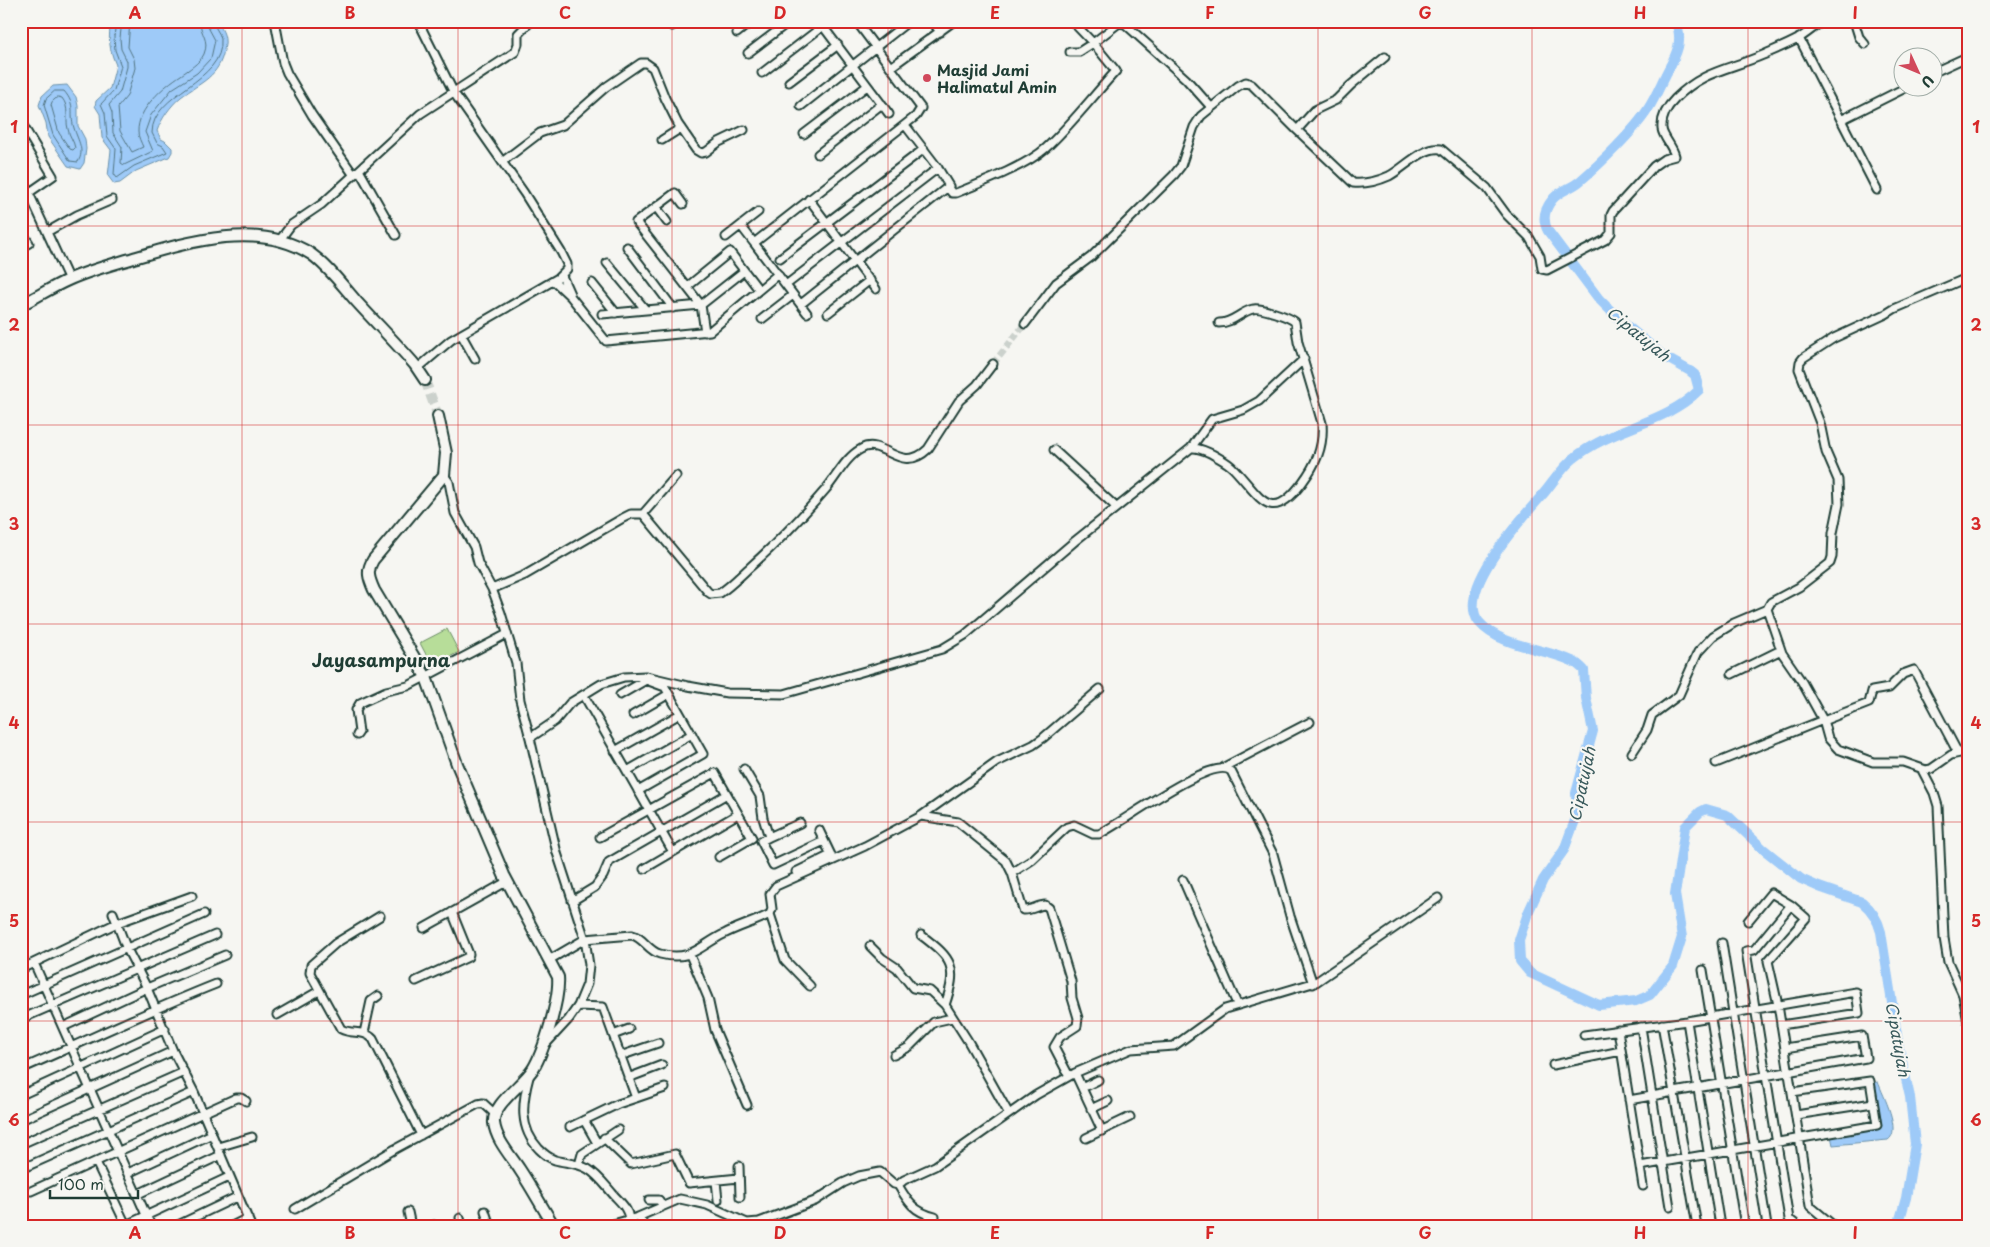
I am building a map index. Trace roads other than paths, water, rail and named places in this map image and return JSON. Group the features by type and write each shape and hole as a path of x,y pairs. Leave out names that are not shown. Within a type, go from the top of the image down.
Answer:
{"street":[{"path":"275,21 283,63 287,73 312,115 356,172 396,235"},
{"path":"418,21 454,93 502,162 567,264 566,272 562,276 462,334 439,349 418,368"},
{"path":"279,241 291,225 317,208 420,114 515,52 519,31 531,21"},
{"path":"737,33 752,21"},
{"path":"748,53 790,21"},
{"path":"754,243 920,113 922,108 856,21"},
{"path":"893,21 899,29"},
{"path":"801,106 909,21"},
{"path":"932,21 938,33"},
{"path":"890,66 954,21"},
{"path":"905,125 938,168 949,184 948,188 952,193 1015,167 1045,149 1116,71 1072,21"},
{"path":"1025,324 1056,283 1091,257 1174,175 1185,156 1194,127 1201,116 1240,84 1249,82 1353,183 1362,183 1389,176 1430,150 1441,149 1487,188 1506,214 1535,245 1542,259 1542,269 1551,269 1594,247 1610,235 1612,213 1660,161 1675,156 1662,128 1666,109 1676,98 1695,81 1704,76 1760,56 1799,38 1823,21"},
{"path":"1854,21 1865,44"},
{"path":"1070,52 1079,52 1119,23 1125,24 1186,79 1211,107"},
{"path":"762,73 821,24 889,114"},
{"path":"1799,38 1877,190"},
{"path":"789,82 838,45"},
{"path":"1942,68 1969,56"},
{"path":"1297,130 1315,110 1336,100 1350,85 1385,57"},
{"path":"502,162 540,133 563,125 606,87 641,63 646,62 653,68 665,98 681,128 691,144 701,153 744,130"},
{"path":"804,134 867,86"},
{"path":"1841,120 1892,94"},
{"path":"818,154 882,104"},
{"path":"21,122 53,176 30,192"},
{"path":"662,140 681,128"},
{"path":"780,258 924,149"},
{"path":"786,285 938,168"},
{"path":"21,176 69,280"},
{"path":"801,304 948,188"},
{"path":"683,204 675,193 636,222 700,305 705,332"},
{"path":"809,199 876,289"},
{"path":"47,232 112,200"},
{"path":"656,207 667,222"},
{"path":"726,237 758,212"},
{"path":"741,226 807,313"},
{"path":"21,230 29,243 21,247"},
{"path":"21,305 69,280 144,255 206,240 243,237 279,241 305,251 319,261 418,368 425,380"},
{"path":"627,247 673,308"},
{"path":"687,287 730,252 759,290"},
{"path":"607,263 645,309"},
{"path":"602,314 700,305 744,271"},
{"path":"554,281 571,297 606,341 710,331 778,274"},
{"path":"562,276 571,297"},
{"path":"1632,753 1647,730 1652,715 1679,695 1698,652 1714,636 1734,623 1767,609 1771,602 1799,587 1830,563 1834,527 1838,512 1838,480 1826,452 1820,424 1799,369 1801,360 1834,338 1894,309 1969,277"},
{"path":"828,313 870,280"},
{"path":"592,283 616,313"},
{"path":"762,319 793,295"},
{"path":"1191,448 1198,448 1230,465 1266,503 1276,505 1286,501 1313,468 1323,434 1322,423 1293,319 1257,308 1247,311 1227,323 1219,323"},
{"path":"462,334 475,359"},
{"path":"530,738 555,722 570,703 601,684 624,677 646,676 727,693 784,694 942,649 965,635 1116,508 1191,448 1212,419 1243,410 1259,401 1304,360"},
{"path":"643,514 708,592 711,594 720,593 776,544 851,458 862,448 874,447 910,459 928,449 959,401 977,385 993,364"},
{"path":"438,416 446,453 444,475 376,556 368,571 374,590 426,677 457,764 508,882 558,977 558,992 542,1049 530,1074 523,1101 523,1115 527,1132 533,1142 548,1157 587,1168 600,1178 625,1207 629,1219"},
{"path":"1054,450 1116,508"},
{"path":"444,475 449,482 455,513 474,547 478,563 492,589 516,663 520,700 557,853 585,939 589,975 584,995 569,1020 542,1049"},
{"path":"492,589 525,575 631,514 643,514 676,476"},
{"path":"1767,609 1781,650 1802,682 1823,720 1828,738 1838,749 1873,762 1903,762 1922,770 1931,769 1948,756 1969,751"},
{"path":"357,734 359,732 356,710 360,703 386,691 408,686 507,634"},
{"path":"1732,674 1781,650"},
{"path":"1716,763 1869,703 1872,691 1889,688 1903,674 1914,670 1958,753"},
{"path":"620,695 646,680 665,687 703,754 638,791"},
{"path":"810,986 785,960 770,914 772,909 770,894 776,886 865,846 921,816 997,762 1044,738 1100,689"},
{"path":"632,715 669,694"},
{"path":"586,699 673,852"},
{"path":"615,751 680,714"},
{"path":"1012,873 1032,860 1067,827 1074,825 1088,832 1099,834 1156,798 1204,773 1224,767 1310,722"},
{"path":"627,771 692,734"},
{"path":"1224,767 1231,771 1273,854 1290,916 1313,984"},
{"path":"744,769 760,796 763,818 769,837"},
{"path":"1922,770 1934,793 1938,806 1944,938 1948,962 1963,995 1968,1022"},
{"path":"600,838 715,773 752,838 762,841 800,823"},
{"path":"572,899 588,892 599,882 609,862 727,794"},
{"path":"644,869 738,814"},
{"path":"921,816 958,822 1006,861 1012,873 1023,910 1042,905 1049,908 1072,981 1072,998 1078,1018 1078,1024 1060,1037 1054,1047 1082,1088 1102,1131"},
{"path":"780,879 831,855 819,830"},
{"path":"719,857 752,838"},
{"path":"762,841 773,866 824,842"},
{"path":"1183,880 1238,1004"},
{"path":"424,928 508,882"},
{"path":"1748,922 1771,893 1791,905 1806,918 1768,961 1778,1005 1810,1206 1834,1226"},
{"path":"21,969 117,923 192,896"},
{"path":"898,1185 904,1180 935,1166 1047,1088 1072,1075 1131,1049 1174,1046 1190,1036 1216,1014 1238,1004 1313,984 1355,957 1438,898"},
{"path":"1791,905 1754,950 1746,951 1789,1219 1798,1226"},
{"path":"416,981 469,956 452,912"},
{"path":"113,913 126,947 147,988 194,1092 249,1222 232,1226"},
{"path":"21,995 204,914"},
{"path":"549,960 585,939 632,935 638,937 659,954 690,955 723,934 770,914"},
{"path":"380,916 336,943 310,965 310,973 341,1029 347,1032 364,1033 373,1039 421,1135"},
{"path":"21,1019 216,935"},
{"path":"921,935 942,951 950,963 952,982 945,1006"},
{"path":"1722,943 1767,1226"},
{"path":"870,946 882,958 897,968 913,988 930,991 945,1006 968,1041 1008,1114"},
{"path":"63,1027 147,988 225,955"},
{"path":"690,955 708,998 718,1037 747,1105"},
{"path":"34,962 151,1226"},
{"path":"1703,970 1745,1226"},
{"path":"22,1068 72,1048 156,1008 216,984"},
{"path":"277,1015 319,991"},
{"path":"1584,1035 1710,1017 1856,992 1859,1013 1781,1025"},
{"path":"364,1033 371,1000 378,996"},
{"path":"578,1006 603,1007 636,1098"},
{"path":"894,1054 909,1047 934,1022 952,1018"},
{"path":"1687,1020 1720,1226"},
{"path":"1662,1024 1696,1226"},
{"path":"1640,1027 1670,1207"},
{"path":"21,1096 165,1029"},
{"path":"613,1035 629,1029"},
{"path":"1618,1030 1643,1186"},
{"path":"1630,1100 1788,1070 1866,1058 1862,1036 1785,1048"},
{"path":"620,1056 658,1042"},
{"path":"21,1120 174,1051"},
{"path":"1553,1064 1621,1051"},
{"path":"628,1078 662,1065"},
{"path":"21,1144 184,1072"},
{"path":"530,1074 501,1103 495,1114 494,1125 499,1137 554,1226"},
{"path":"1082,1088 1098,1080"},
{"path":"1640,1166 1877,1125 1870,1081 1792,1092"},
{"path":"570,1128 618,1104 666,1088"},
{"path":"21,1169 194,1092"},
{"path":"31,1191 236,1098 246,1101"},
{"path":"1092,1109 1108,1101"},
{"path":"296,1209 421,1135 480,1103 486,1105 495,1114"},
{"path":"1796,1115 1873,1103"},
{"path":"1086,1138 1130,1117"},
{"path":"584,1120 597,1143"},
{"path":"579,1165 582,1154 618,1130"},
{"path":"128,1173 212,1134"},
{"path":"218,1147 252,1137"},
{"path":"604,1138 631,1164 675,1154 689,1183 739,1178"},
{"path":"138,1194 221,1155"},
{"path":"96,1162 125,1225 229,1177"},
{"path":"739,1166 740,1197"},
{"path":"606,1226 638,1217 662,1205 684,1199 707,1205 751,1225 815,1201 843,1183 859,1176 880,1172 894,1184 898,1185 912,1207 925,1215 935,1216"},
{"path":"716,1181 718,1200"},
{"path":"176,1226 238,1197"},
{"path":"649,1200 659,1200 662,1205"},
{"path":"485,1211 490,1226"},
{"path":"408,1212 412,1226"},
{"path":"638,1217 645,1226"},
{"path":"460,1218 462,1226"}],"water":[{"path":"111,21 217,21 225,38 222,59 218,67 202,83 177,100 161,122 157,131 161,139 172,148 169,157 136,171 120,183 114,184 108,176 111,150 102,138 100,114 95,106 96,101 110,88 116,65 110,43"},
{"path":"67,85 76,97 78,126 85,139 84,163 80,169 68,166 48,137 46,123 39,105 42,96 53,86"},
{"path":"1878,1082 1890,1112 1893,1129 1892,1135 1888,1140 1833,1145 1831,1136 1880,1127 1873,1083"}],"waterway":[{"name":"Cipatujah","path":"1675,21 1679,35 1678,49 1648,109 1626,137 1597,166 1576,184 1555,197 1547,208 1545,219 1548,231 1599,299 1620,320 1665,357 1695,375 1699,390 1685,402 1670,411 1604,440 1588,448 1573,459 1508,536 1483,574 1476,592 1474,609 1479,622 1488,630 1511,642 1572,661 1584,670 1586,698 1593,731 1576,793 1577,815 1564,850 1543,880 1528,913 1519,940 1520,961 1530,973 1599,1005 1636,1001 1650,995 1673,966 1682,937 1675,894 1685,827 1700,812 1706,809 1727,815 1762,848 1801,879 1862,902 1869,908 1881,932 1899,1048 1910,1097 1915,1144 1906,1198 1898,1226"}],"tunnel":[{"path":"993,364 1025,324"},
{"path":"425,380 438,416"}],"place":[{"name":"Masjid Jami Halimatul Amin","path":"927,78"}],"district":[{"name":"Jayasampurna","path":"381,659"}]}
